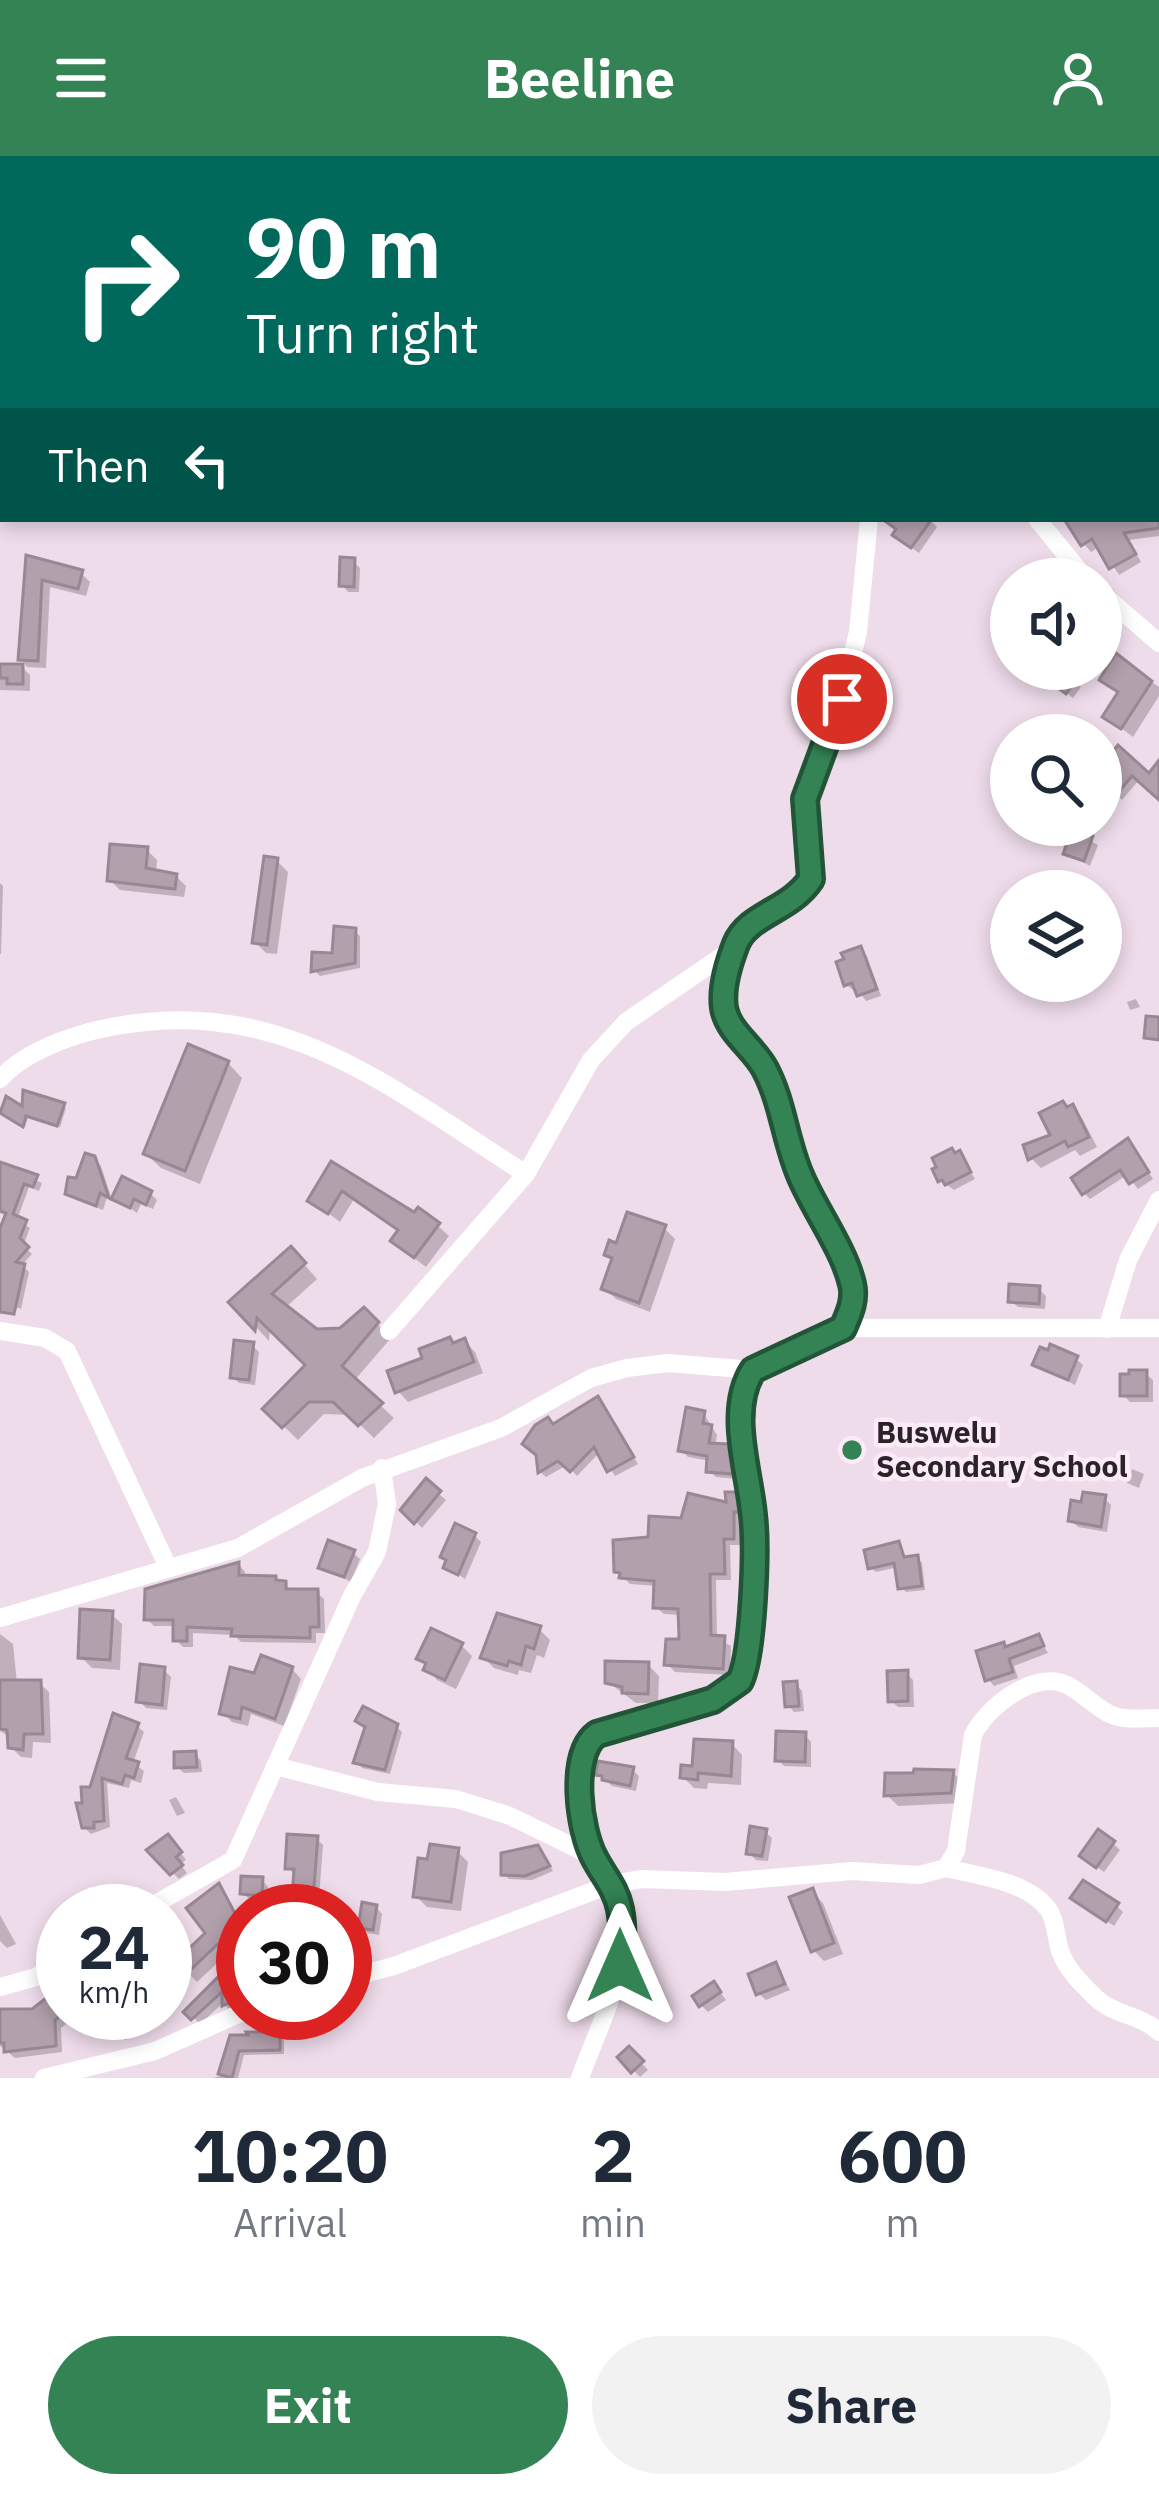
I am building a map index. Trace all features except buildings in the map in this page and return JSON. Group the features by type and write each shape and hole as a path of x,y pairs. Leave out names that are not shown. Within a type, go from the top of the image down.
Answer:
{"street":[{"path":"843,1328 852,1309 853,1287 845,1265 797,1169 785,1115 768,1074 724,1008 734,948 747,926 785,907 811,879 805,799 842,699 858,632 869,522"},
{"path":"1039,522 1069,558"},
{"path":"1122,611 1159,643"},
{"path":"389,1331 526,1174 591,1060 626,1022 734,948"},
{"path":"0,1079 10,1068 89,1032 169,1019 220,1020 266,1030 364,1070 526,1174"},
{"path":"1107,1329 1128,1260 1159,1200"},
{"path":"0,1618 257,1540 382,1468 501,1428 591,1378 627,1367 668,1363 753,1370 843,1328 1159,1328"},
{"path":"0,1331 45,1338 67,1351 168,1567"},
{"path":"580,2078 620,1966 620,1909 612,1884 594,1858 580,1813 582,1753 586,1742 597,1734 713,1700 733,1689 747,1667 754,1546 742,1397 753,1370"},
{"path":"191,1884 233,1860 357,1583 377,1552 387,1504 382,1468"},
{"path":"946,1868 956,1852 973,1735 1011,1696 1030,1686 1059,1682 1109,1714 1159,1718"},
{"path":"275,1766 378,1792 456,1799 509,1816 594,1858"},
{"path":"372,1972 612,1884 642,1879 725,1882 852,1871 919,1875 946,1868 1034,1896 1052,1914 1060,1953 1069,1969 1115,2012 1144,2021 1159,2032"},
{"path":"0,1987 36,1977"},
{"path":"44,2078 154,2051 216,2024"}],"place":[{"name":"Buswelu Secondary School","path":"852,1450"}],"route":[{"path":"620,1966 620,1909 612,1884 586,1839 580,1813 582,1753 586,1742 597,1734 713,1700 740,1681 750,1643 754,1546 744,1459 745,1382 753,1370 843,1328 852,1309 853,1287 797,1169 776,1091 724,1008 728,969 739,937 747,926 785,907 811,879 805,799 842,699"}]}
